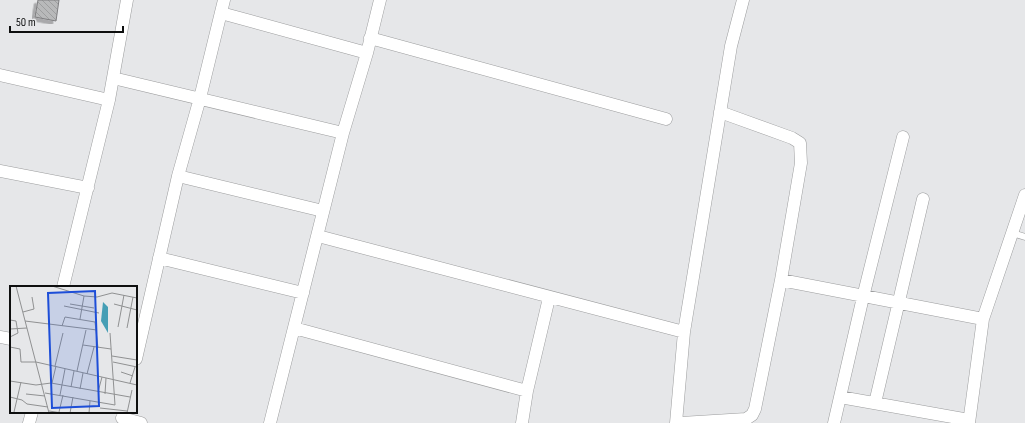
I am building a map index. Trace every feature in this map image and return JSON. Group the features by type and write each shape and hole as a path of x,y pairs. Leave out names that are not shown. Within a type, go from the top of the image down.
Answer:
{"street":[{"path":"63,286 108,100 127,0"},
{"path":"137,355 178,176 200,98 224,0"},
{"path":"270,423 343,133 367,53 380,0"},
{"path":"676,423 684,332 731,46 743,0"},
{"path":"221,13 367,53"},
{"path":"370,38 666,119"},
{"path":"0,75 108,100"},
{"path":"112,78 343,133"},
{"path":"680,423 746,419 752,415 758,397 781,280 801,163 800,143 792,138 720,112"},
{"path":"834,423 863,297 903,137"},
{"path":"0,171 88,188"},
{"path":"178,176 323,211"},
{"path":"840,396 969,421 983,319 1025,195"},
{"path":"875,403 923,199"},
{"path":"318,236 549,298 684,332"},
{"path":"159,258 303,293"},
{"path":"781,280 898,304 983,319"},
{"path":"522,423 527,391 549,298"},
{"path":"294,328 527,391"},
{"path":"0,337 10,339"},
{"path":"29,423 32,413"},
{"path":"122,418 141,423"}],"lane":[{"path":"1012,233 1025,237"}],"building":[{"path":"38,0 59,0 56,21 35,17"}]}
